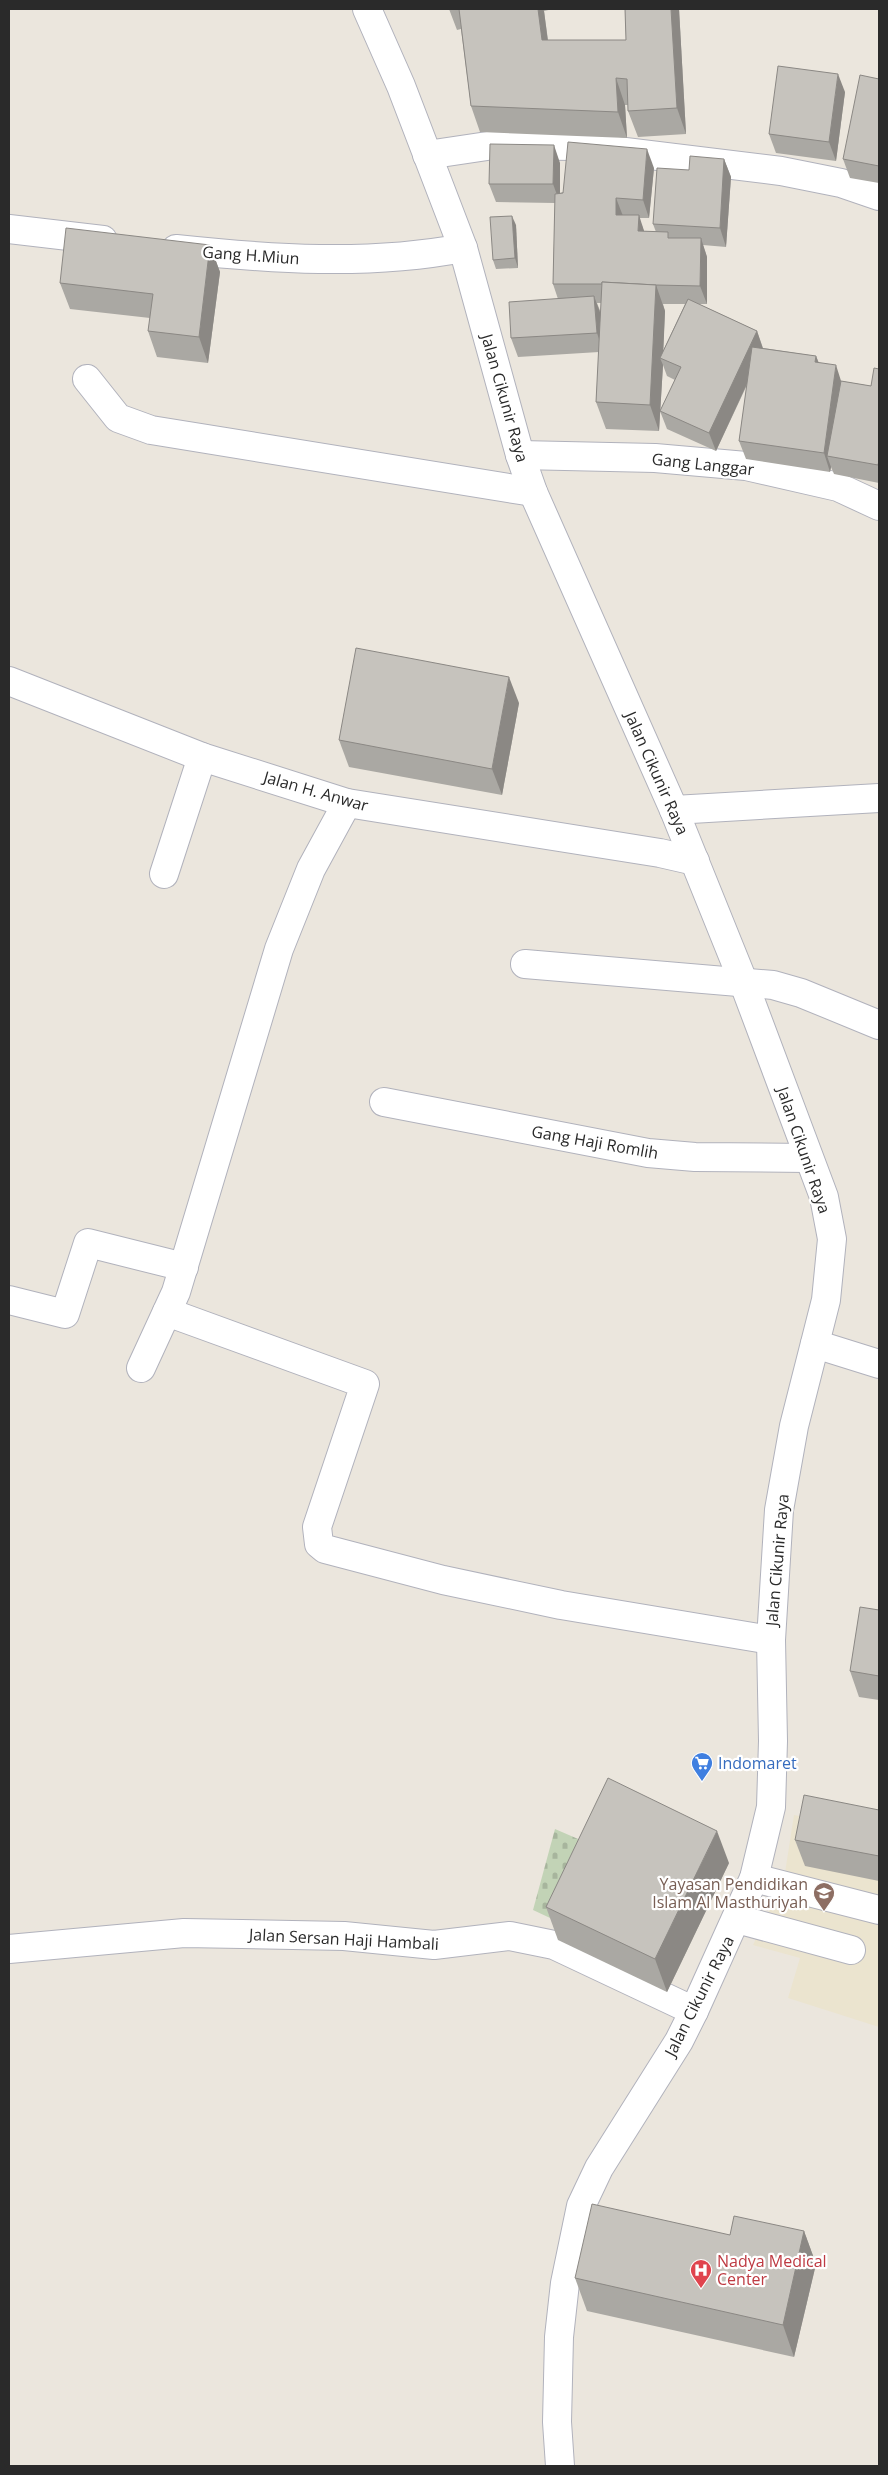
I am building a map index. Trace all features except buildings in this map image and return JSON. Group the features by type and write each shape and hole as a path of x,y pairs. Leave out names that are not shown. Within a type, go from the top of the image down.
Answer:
{"street":[{"name":"Jalan Cikunir Raya","path":"367,9 402,86 463,248 520,455 533,492 695,861 824,1197 832,1239 826,1300 794,1426 779,1510 771,1640 773,1741 770,1807 754,1878 694,2011 678,2041 599,2168 581,2206 565,2283 559,2337 557,2422 560,2466"},
{"path":"427,155 494,145 576,146 781,171 841,183 879,196"},
{"path":"9,229 124,243"},
{"name":"Gang H.Miun","path":"152,246 250,256 333,259 381,258 463,248"},
{"path":"87,379 118,418 151,430 533,492"},
{"name":"Gang Langgar","path":"520,455 655,458 746,466 838,487 879,506"},
{"name":"Jalan H. Anwar","path":"9,681 202,757 347,803 660,853 695,861"},
{"path":"164,874 202,757"},
{"path":"674,810 879,798"},
{"path":"141,1368 184,1267 279,949 311,869 347,803"},
{"path":"525,964 774,985 801,993 879,1025"},
{"name":"Gang Haji Romlih","path":"384,1102 648,1153 695,1157 808,1158"},
{"path":"9,1300 65,1314 88,1243 184,1267"},
{"path":"166,1312 364,1384 317,1528 319,1544 325,1549 443,1580 561,1605 771,1640"},
{"path":"815,1344 879,1364"},
{"path":"754,1878 879,1910"},
{"path":"737,1919 851,1950"},
{"name":"Jalan Sersan Haji Hambali","path":"9,1949 184,1933 344,1936 434,1946 510,1936 554,1946 694,2011"}],"shaded area":[{"name":"Yayasan Pendidikan Islam Al Masthuriyah","path":"794,1815 879,1831 879,2027 788,1998 800,1958 753,1945 784,1879"}],"green space":[{"path":"555,1829 599,1848 563,1924 533,1910"}],"place":[{"name":"Indomaret","path":"702,1782"},
{"name":"Yayasan Pendidikan Islam Al Masthuriyah","path":"824,1912"},
{"name":"Nadya Medical Center","path":"701,2289"}]}
